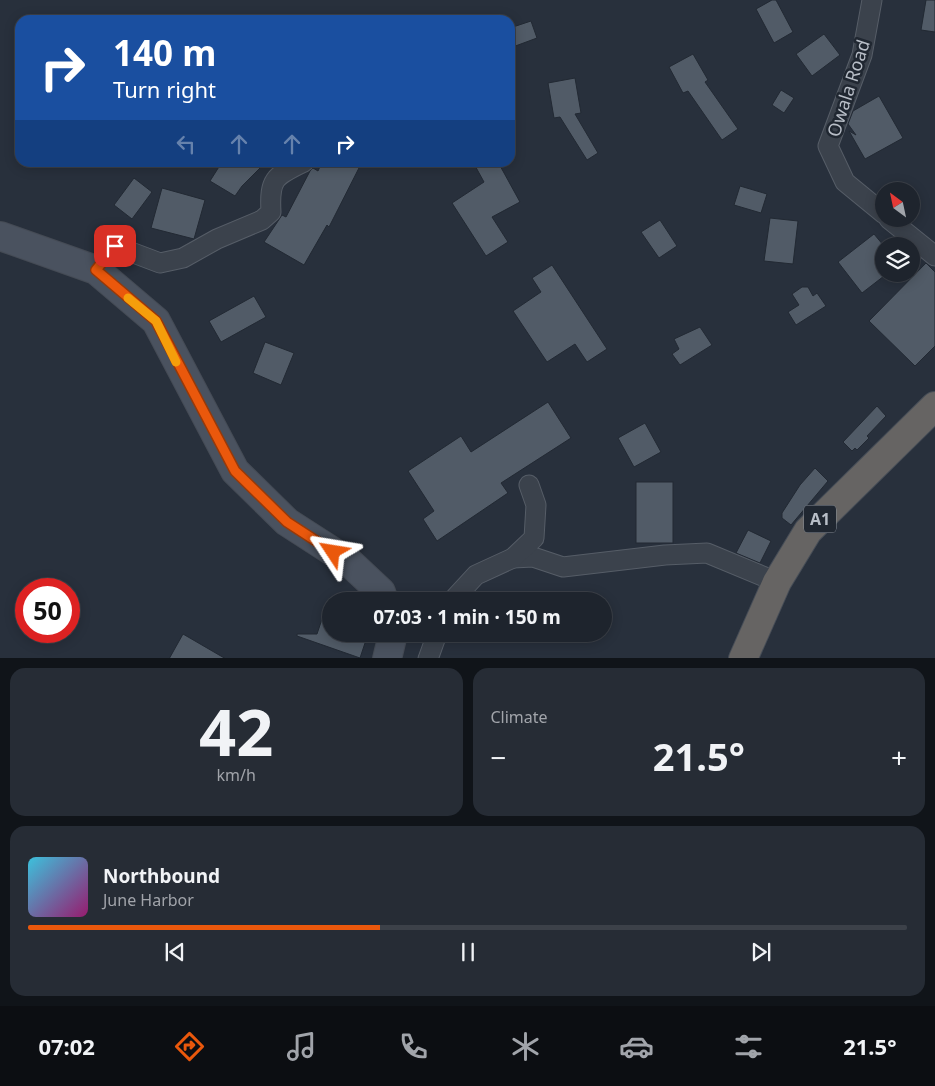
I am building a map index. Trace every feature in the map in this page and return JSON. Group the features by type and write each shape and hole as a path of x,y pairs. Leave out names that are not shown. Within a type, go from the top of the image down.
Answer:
{"highway":[{"name":"A1","path":"743,658 777,582 808,532 935,406"}],"main road":[{"path":"0,236 96,270 156,321 235,471 287,522 348,562 381,592"},
{"path":"387,658 391,642"}],"street":[{"name":"Owala Road","path":"872,0 862,55 828,146 844,182 875,207"},
{"path":"96,270 115,246 160,262 183,258 218,239 262,220 271,212 270,191 280,174 294,167"},
{"path":"900,228 935,256"},
{"path":"460,592 476,575 513,558 534,538 536,505 529,485"},
{"path":"513,558 533,557 563,567 665,554 708,553 777,582"},
{"path":"428,658 434,642"}],"building":[{"path":"772,0 776,0 793,32 774,43 756,9"},
{"path":"926,0 935,0 935,32 921,30"},
{"path":"531,21 537,38 515,46 515,26"},
{"path":"824,34 840,55 812,76 796,54"},
{"path":"693,54 708,80 705,82 738,129 722,140 688,91 683,93 669,67"},
{"path":"575,78 581,113 575,114 598,153 587,160 560,117 554,118 548,83"},
{"path":"781,90 794,98 784,113 772,105"},
{"path":"879,96 903,138 865,159 849,131 856,135 848,124 853,111"},
{"path":"219,167 261,167 235,196 210,181"},
{"path":"320,167 359,167 329,227 327,225 304,265 264,242 282,215 286,217 310,171 313,168 318,171"},
{"path":"476,167 501,167 520,202 492,217 508,242 486,256 452,203 484,182"},
{"path":"134,178 152,192 132,219 114,205"},
{"path":"740,186 767,194 761,213 734,205"},
{"path":"162,188 205,200 194,239 151,228"},
{"path":"770,218 798,221 793,264 764,261"},
{"path":"660,220 677,246 659,258 641,232"},
{"path":"874,234 876,237 876,282 862,293 838,262"},
{"path":"926,263 935,272 935,346 915,366 869,321 907,282 920,282 920,269"},
{"path":"552,265 607,349 587,362 575,344 547,362 513,311 541,292 532,278"},
{"path":"802,287 808,287 813,296 817,293 826,306 796,325 788,312 799,305 792,294"},
{"path":"254,296 266,317 221,342 209,321"},
{"path":"700,327 712,345 680,365 672,354 679,349 674,339"},
{"path":"265,342 294,353 281,385 253,373"},
{"path":"548,402 571,438 501,483 508,493 437,541 423,519 434,511 408,471 461,436 471,452"},
{"path":"877,406 886,416 867,436 869,438 857,450 855,448 852,451 843,442"},
{"path":"645,423 661,452 634,467 618,438"},
{"path":"815,468 828,481 791,525 782,518 782,513 800,485"},
{"path":"636,482 673,482 673,543 636,543"},
{"path":"748,530 771,541 760,563 736,553"},
{"path":"322,619 322,642 365,642 360,658 297,636 297,634 317,634"},
{"path":"183,634 224,658 170,658"}],"slow traffic":[{"path":"128,298 156,321 176,362"}],"route":[{"path":"115,246 96,270 156,321 202,412 235,471 287,522 333,552"}]}
